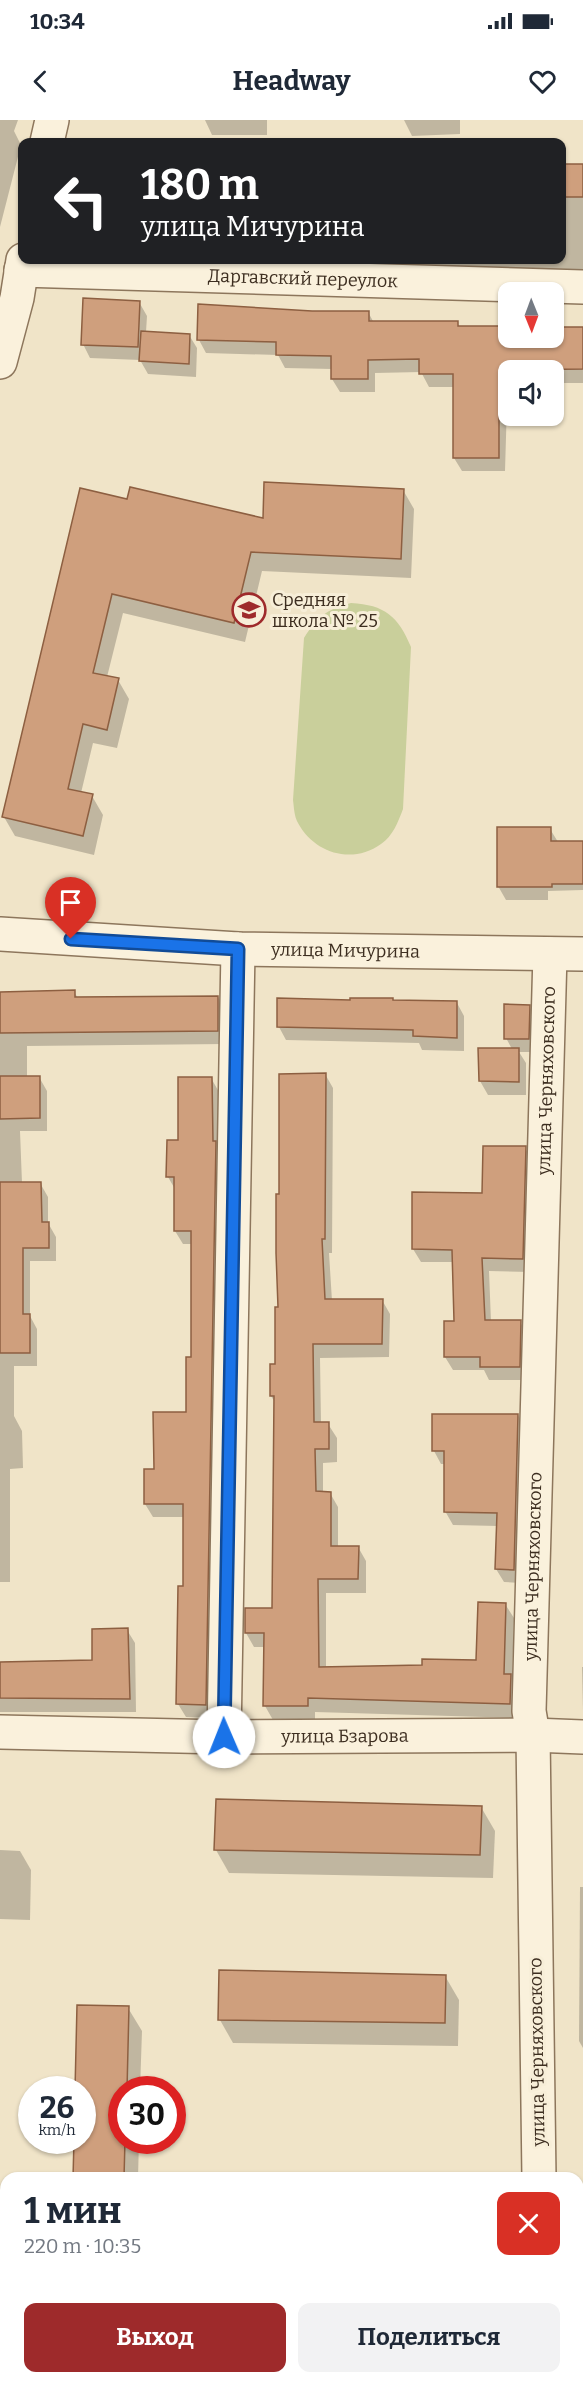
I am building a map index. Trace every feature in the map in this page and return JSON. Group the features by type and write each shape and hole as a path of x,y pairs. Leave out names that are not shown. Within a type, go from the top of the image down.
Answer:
{"street":[{"path":"48,138 52,120"},
{"path":"0,362 15,280"},
{"name":"Даргавский переулок","path":"15,280 583,287"},
{"name":"улица Мичурина","path":"0,934 238,949 583,954"},
{"path":"224,1737 238,949"},
{"name":"улица Черняховского","path":"539,2172 533,1735 529,1711 550,954"},
{"name":"улица Бзарова","path":"0,1732 224,1737 533,1735 583,1737"}],"green space":[{"path":"351,603 373,606 389,614 401,627 411,647 403,809 395,828 385,841 358,854 335,853 314,842 297,820 293,800 304,638 323,615"}],"building":[{"path":"566,164 583,164 583,197 566,197"},
{"path":"83,298 140,301 138,347 81,345"},
{"path":"198,304 312,311 369,311 369,321 458,321 458,326 498,326 498,348 564,348 564,327 583,327 583,369 564,369 564,360 498,360 499,458 453,458 453,374 419,374 419,359 368,360 368,379 331,379 331,356 276,355 276,342 197,340"},
{"path":"141,331 190,334 189,364 139,361"},
{"path":"264,482 404,489 401,559 251,552 234,623 112,594 93,673 119,678 107,730 83,724 68,789 93,794 83,836 2,817 80,488 127,499 130,487 263,518"},
{"path":"497,827 551,827 551,841 583,841 583,884 552,884 552,887 497,887"},
{"path":"75,990 75,997 218,996 218,1031 0,1033 0,992"},
{"path":"277,998 350,1000 350,998 393,998 393,1000 457,1001 457,1038 413,1036 413,1030 277,1027"},
{"path":"504,1004 530,1005 529,1039 504,1039"},
{"path":"478,1048 519,1048 519,1082 479,1081"},
{"path":"326,1073 325,1239 322,1239 325,1299 383,1299 382,1344 313,1344 314,1422 329,1422 329,1449 315,1449 316,1491 331,1492 331,1546 359,1546 358,1579 318,1579 319,1667 422,1665 422,1659 476,1660 478,1602 506,1603 504,1674 511,1674 510,1704 308,1698 308,1706 263,1706 264,1633 245,1633 245,1608 272,1608 274,1396 270,1396 270,1364 275,1364 275,1307 278,1307 276,1194 279,1194 279,1074"},
{"path":"0,1076 40,1076 40,1118 0,1119"},
{"path":"178,1077 212,1077 213,1141 216,1141 206,1705 176,1704 178,1586 183,1586 183,1504 144,1504 144,1469 154,1469 153,1412 186,1412 186,1357 191,1357 191,1231 174,1231 174,1177 166,1177 167,1140 178,1140"},
{"path":"483,1146 526,1146 523,1259 482,1258 485,1320 521,1320 520,1367 480,1367 480,1357 444,1357 444,1321 454,1321 452,1250 412,1249 412,1192 482,1193"},
{"path":"0,1182 41,1182 42,1222 49,1222 49,1248 23,1248 23,1314 30,1314 30,1353 0,1353"},
{"path":"432,1414 518,1414 514,1570 495,1569 497,1513 444,1512 444,1451 432,1451"},
{"path":"128,1628 130,1699 0,1698 0,1662 92,1660 92,1629"},
{"path":"216,1799 482,1806 480,1855 214,1850"},
{"path":"219,1970 446,1975 445,2023 218,2020"},
{"path":"77,2005 129,2006 127,2076 108,2076 108,2154 125,2154 124,2172 73,2172 74,2154 96,2154 96,2076 75,2076"}],"place":[{"name":"Средняя школа № 25","path":"249,610"}],"route":[{"path":"71,939 238,949 224,1737"}]}
